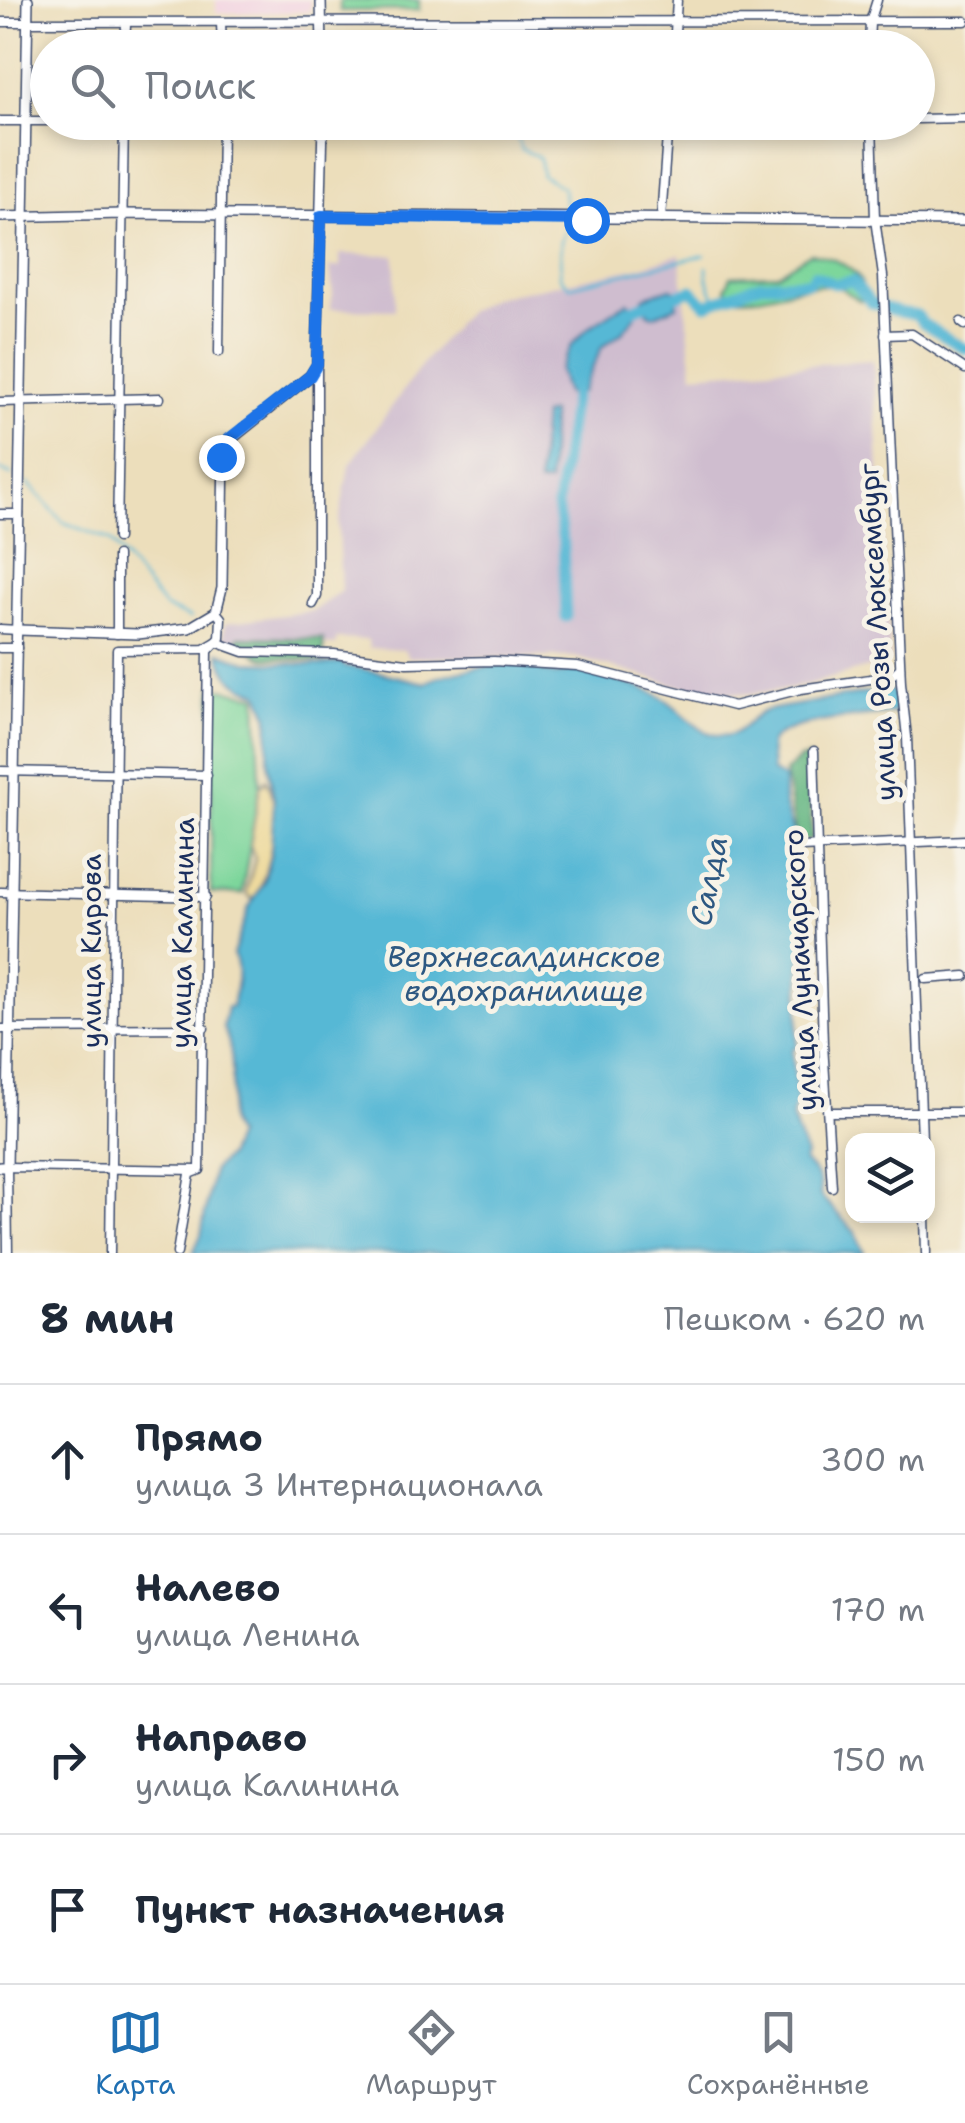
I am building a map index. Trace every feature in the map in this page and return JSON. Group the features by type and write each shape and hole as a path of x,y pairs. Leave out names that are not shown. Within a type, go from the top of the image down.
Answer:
{"main road":[{"path":"4,1167 5,1029 14,892 28,0"},
{"path":"321,0 322,30"},
{"path":"18,630 118,634 189,628 216,612 222,588 224,445 310,376 317,364 323,140"},
{"path":"0,218 122,214 965,220"}],"street":[{"path":"675,30 677,0"},
{"path":"870,30 877,0"},
{"path":"0,22 965,22"},
{"path":"222,23 222,30"},
{"path":"126,24 126,30"},
{"path":"935,119 965,118"},
{"path":"0,121 28,120"},
{"path":"117,538 124,140"},
{"path":"220,352 222,140"},
{"path":"660,219 667,140"},
{"name":"улица Розы Люксембург","path":"873,140 875,219 883,276 922,1133"},
{"path":"885,335 912,334 965,369"},
{"path":"313,604 318,596 317,364"},
{"path":"0,402 160,398"},
{"path":"0,514 19,514"},
{"path":"117,556 118,634"},
{"name":"улица Калинина","path":"177,1253 190,1174 200,1170 208,650 220,638 221,618 216,612"},
{"path":"0,629 18,630"},
{"path":"216,642 244,652 334,654 407,663 494,661 577,666 734,706 891,676 900,668"},
{"name":"улица Кирова","path":"110,1253 117,650 204,650 216,642"},
{"path":"0,648 17,648"},
{"name":"улица Луначарского","path":"814,751 832,1187"},
{"path":"0,771 207,775"},
{"path":"801,847 965,840"},
{"path":"0,892 206,896"},
{"path":"926,979 965,976"},
{"path":"5,1029 204,1028"},
{"path":"829,1112 965,1112"},
{"path":"8,1253 4,1167 200,1170"},
{"path":"925,1223 926,1253"}],"shaded area":[{"path":"216,0 310,0 310,12 216,13"},
{"path":"340,254 395,255 395,310 329,309 333,296 330,267 340,267"},
{"path":"680,254 693,374 873,360 890,662 790,689 747,694 687,688 574,657 408,657 404,650 369,648 368,640 336,639 336,645 224,640 225,623 313,611 341,591 338,526 349,466 423,363 466,312 495,297 639,267"}],"green space":[{"path":"340,0 419,0 419,10 340,11"},
{"path":"810,253 849,268 861,282 861,301 840,288 826,286 756,297 729,296 726,288 731,276 777,274"},
{"path":"239,637 323,639 324,661 264,658 234,643"},
{"path":"212,687 257,696 260,786 242,894 211,893"},
{"path":"809,757 812,840 797,842 785,772 799,759"}],"sand":[{"path":"266,780 274,806 274,823 265,874 254,901 246,893 255,859 250,845 260,786"}],"water":[{"path":"671,288 677,306 653,316 649,314 642,301 644,297"},
{"path":"628,302 635,306 635,317 602,347 581,392 566,394 559,370 571,346 588,328"},
{"path":"551,413 549,483 538,483 543,415"},
{"name":"Верхнесалдинское водохранилище","path":"219,652 246,662 342,662 344,666 425,683 492,666 529,666 557,674 575,668 653,693 701,729 719,735 734,733 767,710 896,691 899,711 809,724 778,735 770,744 772,772 784,778 784,802 796,844 795,879 803,920 797,1047 792,1049 797,1099 792,1117 806,1155 804,1162 817,1176 820,1195 855,1232 864,1253 193,1253 201,1235 213,1170 227,1157 236,1136 229,1118 232,1067 223,1028 237,980 233,955 249,907 264,883 271,852 274,800 268,761 269,717 259,693 232,679"}],"waterway":[{"path":"518,140 521,149 539,157 542,175 563,188 565,207"},
{"path":"565,231 561,240 560,277 570,286 705,255"},
{"path":"707,267 715,300"},
{"name":"Салда","path":"624,316 639,307 692,290 706,305 760,284 809,282 814,275 834,284 853,281 871,303 917,315 922,323 965,349"},
{"name":"Салда","path":"566,617 557,506 575,385"},
{"path":"0,470 12,475"},
{"path":"28,483 63,522 110,540 165,608 191,618"}],"route":[{"path":"221,457 229,439 310,376 317,364 321,216 586,220"}]}
